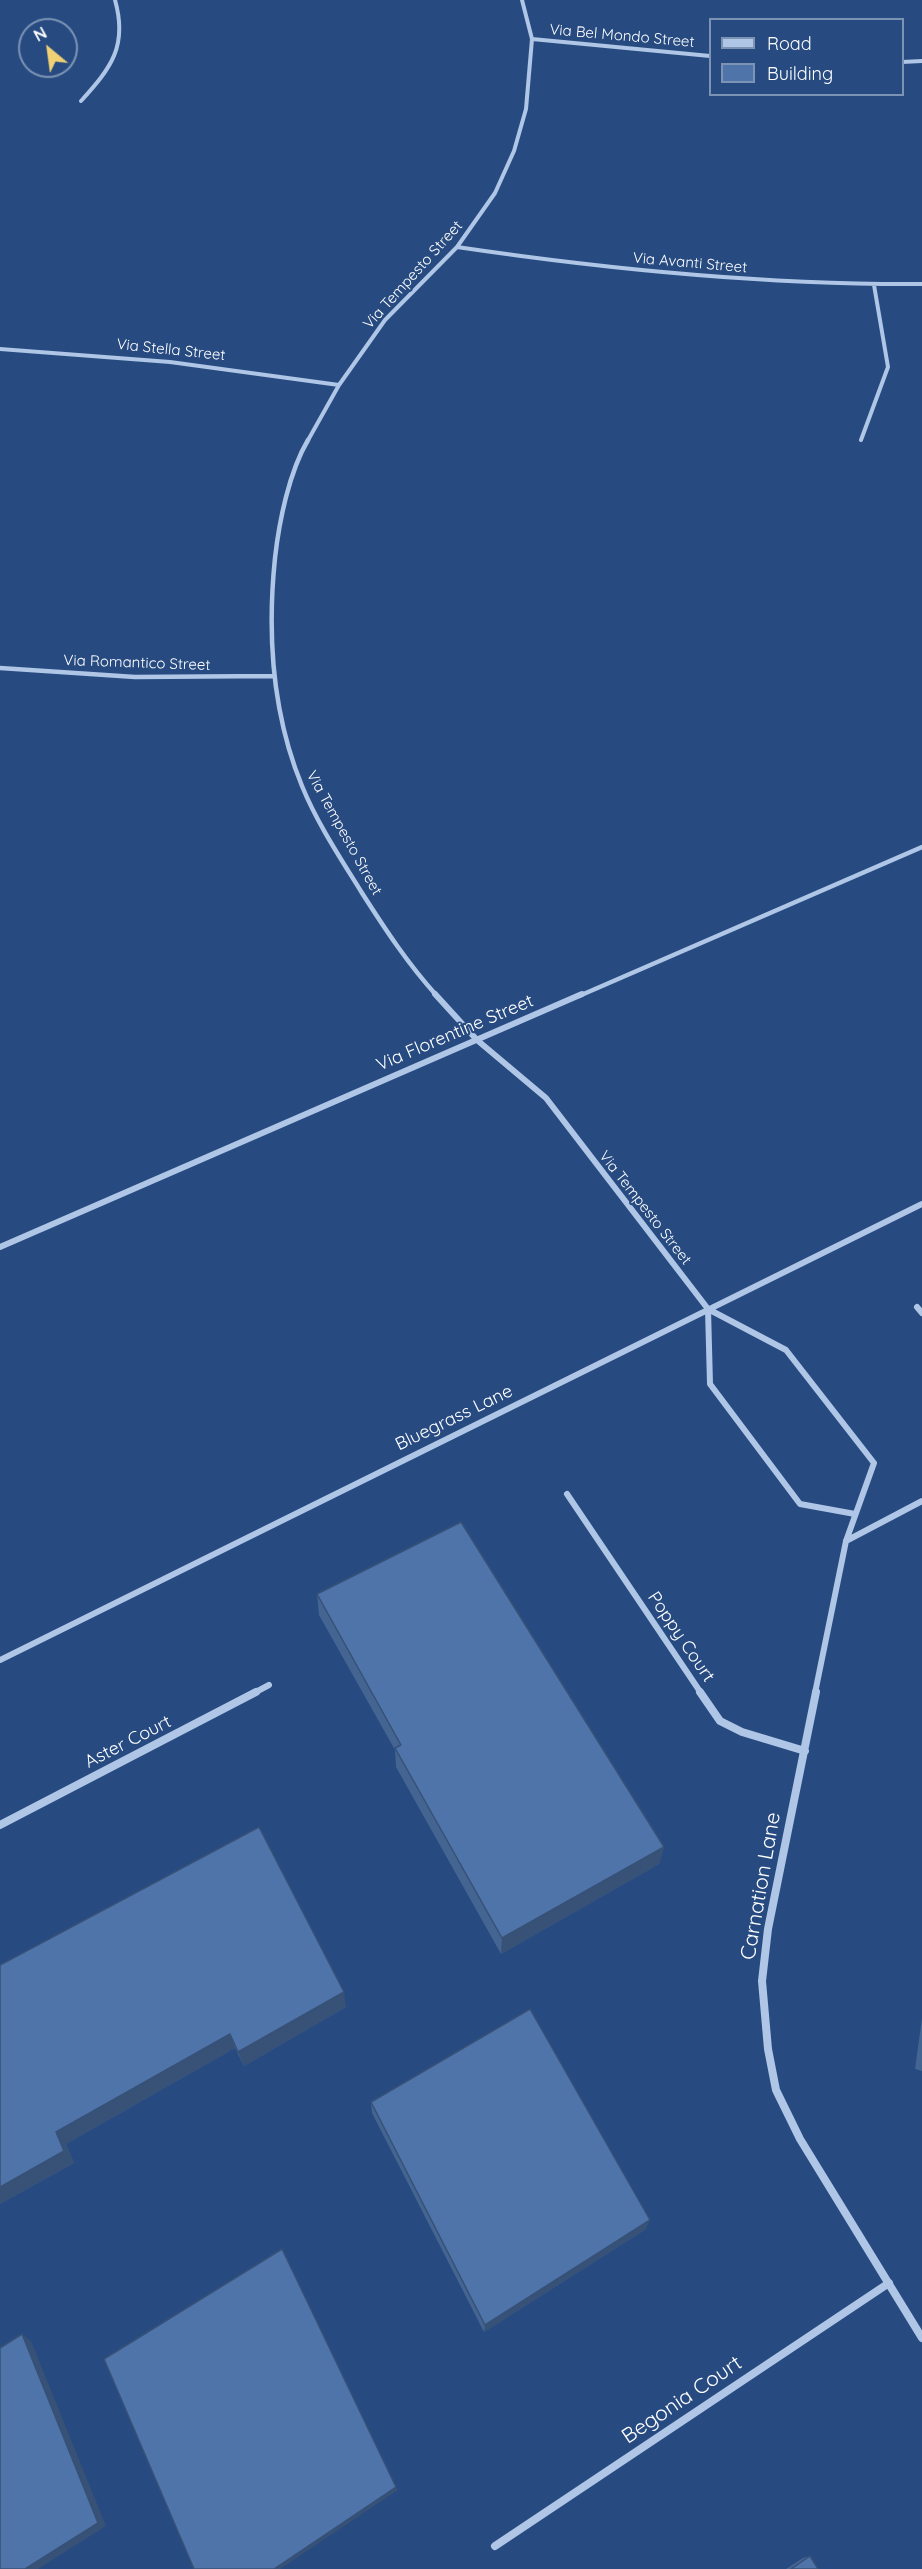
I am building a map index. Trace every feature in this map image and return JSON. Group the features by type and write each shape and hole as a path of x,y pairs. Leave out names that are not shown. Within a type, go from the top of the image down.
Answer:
{"street":[{"path":"81,101 107,72 122,40 115,0"},
{"name":"Via Tempesto Street","path":"522,0 532,39 526,110 514,151 495,193 457,247 385,320 339,385 303,448 279,522 271,596 273,676 282,728 302,787 342,861 396,946 433,992 477,1040 546,1098 708,1309"},
{"name":"Via Bel Mondo Street","path":"532,39 709,56"},
{"path":"904,62 922,61"},
{"name":"Via Avanti Street","path":"457,247 558,262 676,275 768,282 922,284"},
{"path":"861,440 888,367 874,285"},
{"name":"Via Stella Street","path":"0,349 145,359 274,373 339,385"},
{"name":"Via Romantico Street","path":"0,668 135,677 273,676"},
{"name":"Via Florentine Street","path":"0,1247 922,847"},
{"name":"Bluegrass Lane","path":"0,1660 922,1204"},
{"path":"917,1306 922,1313"},
{"path":"708,1309 710,1384 800,1504 855,1514"},
{"name":"Carnation Lane","path":"708,1309 786,1350 874,1463 846,1541 806,1751 768,1929 762,1981 768,2049 776,2090 800,2139 922,2338"},
{"name":"Poppy Court","path":"567,1494 720,1721 742,1732 806,1751"},
{"path":"846,1541 922,1501"},
{"name":"Aster Court","path":"0,1825 269,1685"},
{"name":"Begonia Court","path":"495,2546 889,2283"}],"building":[{"path":"461,1522 664,1847 502,1938 395,1748 401,1745 317,1594"},
{"path":"259,1827 344,1992 238,2052 230,2034 56,2132 64,2151 0,2187 0,1965"},
{"path":"530,2009 650,2220 485,2325 371,2102"},
{"path":"282,2249 396,2487 274,2569 194,2569 104,2359"},
{"path":"22,2334 98,2523 25,2569 0,2569 0,2348"},
{"path":"810,2556 818,2569 791,2569"}]}
